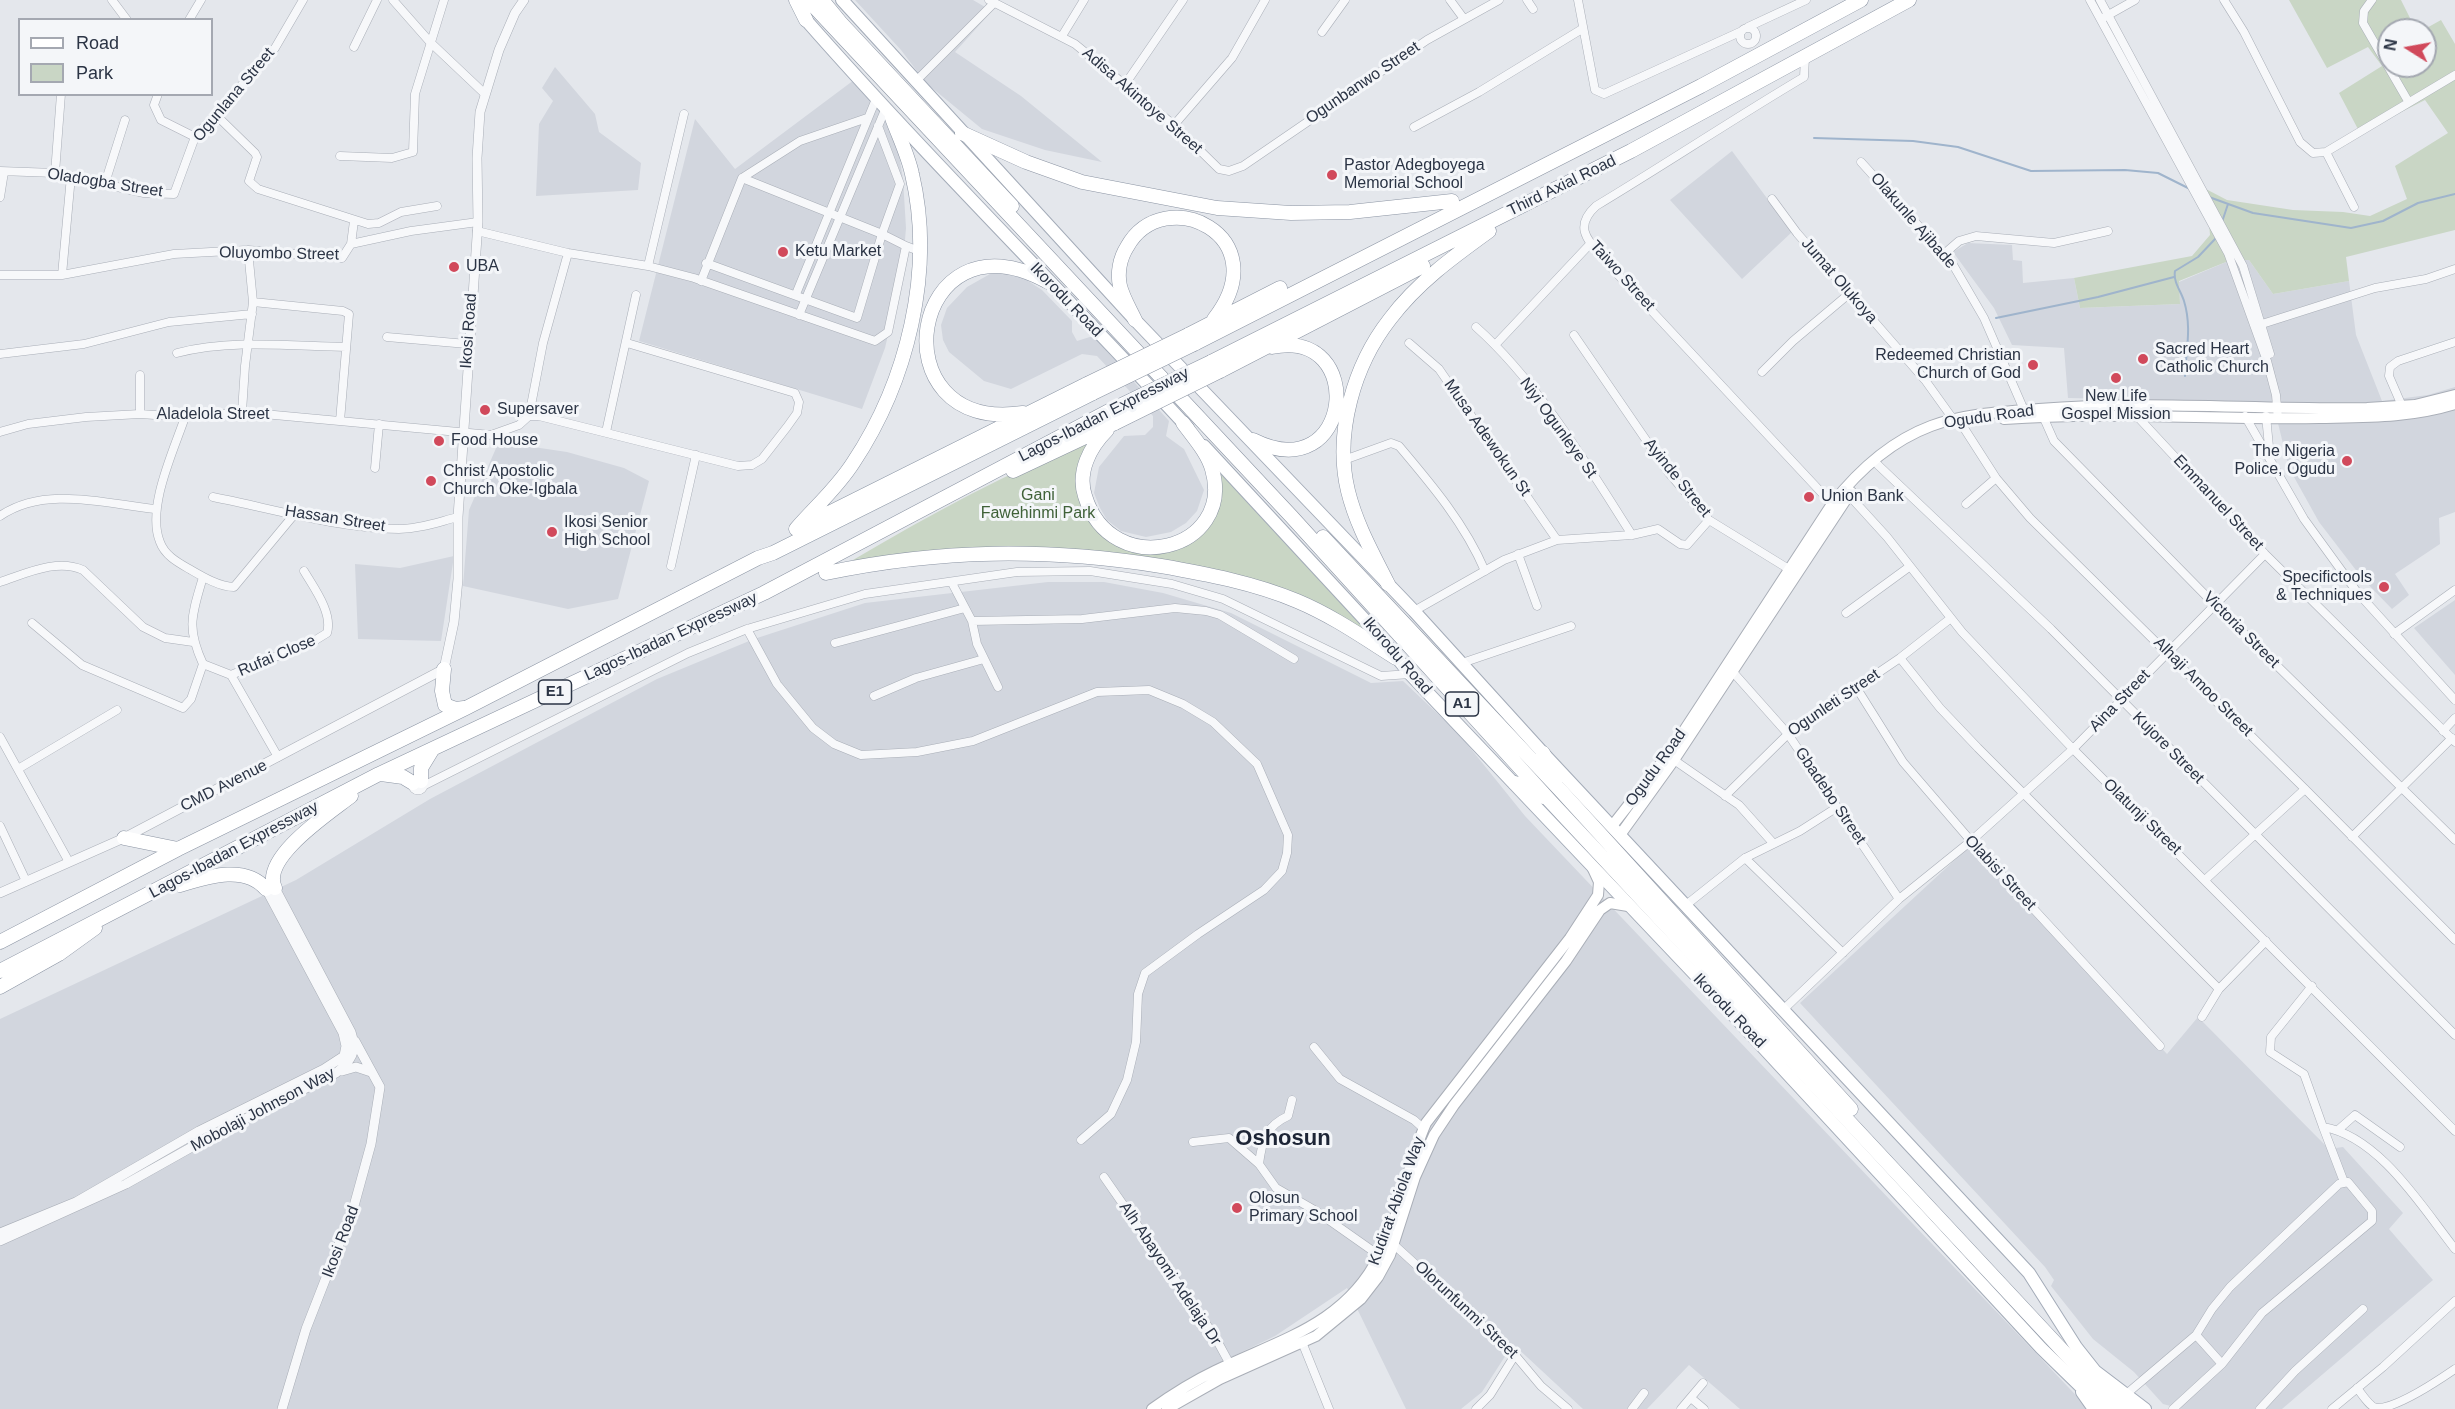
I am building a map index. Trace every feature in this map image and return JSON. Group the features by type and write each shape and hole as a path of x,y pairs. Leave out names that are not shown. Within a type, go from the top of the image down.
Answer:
{"highway":[{"path":"796,0 806,20"},
{"name":"Ikorodu Road","path":"808,0 1291,516 1551,802 2124,1403"},
{"name":"Ikorodu Road","path":"822,0 848,31 1562,792 2124,1403"},
{"name":"Third Axial Road","path":"1191,339 1773,48 1860,0"},
{"name":"Third Axial Road","path":"1215,367 1545,194 1631,152 1909,0"},
{"path":"796,529 852,465 876,425 892,390 905,350 913,309 912,176 889,114"},
{"path":"962,133 1026,162 1082,182 1218,208 1291,213 1350,212 1452,201"},
{"path":"1191,339 1211,324 1452,201 1508,182"},
{"path":"1388,584 1355,516 1348,489 1344,460 1345,426 1355,385 1368,353 1384,327 1422,284 1450,259 1545,194"},
{"path":"1135,320 1120,285 1120,263 1124,251 1139,231 1160,219 1171,218 1195,221 1214,230 1228,246 1232,256 1235,267 1232,293 1211,324"},
{"path":"1215,367 1256,352 1489,231"},
{"path":"1034,411 996,415 969,409 955,401 945,392 930,369 926,355 925,332 930,310 937,297 946,285 970,269 1008,266 1048,282"},
{"name":"Lagos-Ibadan Expressway","path":"2,941 178,849 466,708 1191,339"},
{"path":"1253,440 1268,448 1284,451 1302,448 1320,438 1329,427 1339,401 1335,376 1328,366 1311,351 1292,345 1256,352"},
{"name":"Lagos-Ibadan Expressway","path":"3,967 152,893 379,774 764,592 1215,367"},
{"path":"758,558 796,529 1034,411 1090,389"},
{"path":"1112,417 1089,454 1083,472 1083,490 1089,508 1107,533 1134,547 1149,549 1178,543 1192,534 1203,522 1211,508 1214,494 1212,468 1183,423"},
{"path":"826,573 865,547 1112,417"},
{"path":"764,592 826,573 888,561 971,553 1060,554 1138,563 1211,576 1276,593 1329,616 1396,657"},
{"path":"444,669 442,691 445,705 456,709 466,708"},
{"path":"152,893 208,877 227,875 254,878 271,888 273,871 282,855 314,825 379,774 403,777 419,783 421,768 433,749"},
{"path":"1543,753 1562,792"},
{"path":"1515,783 1551,802"},
{"path":"124,838 178,849"},
{"path":"0,987 59,954 108,915"}],"main road":[{"name":"Ikorodu Road","path":"842,0 1135,320 1253,440 1414,611 1543,753 2029,1273 2076,1347 2095,1371"},
{"name":"Ikorodu Road","path":"806,20 889,114 952,177 1378,634 1410,674 2079,1385 2109,1409"},
{"name":"Ogudu Road","path":"1846,492 1878,465 1924,437 1957,422 2042,413 2136,415 2244,413 2402,406 2455,395"},
{"name":"Ogudu Road","path":"1616,831 1846,492 1865,468 1890,448 1929,426 2024,410 2042,413 2073,405 2244,413 2266,419 2277,412 2401,416 2455,405"},
{"name":"Ogudu Road","path":"1616,831 1674,760 1732,671 1792,572"},
{"name":"Kudirat Abiola Way","path":"1172,1407 1232,1368 1311,1328 1354,1292 1390,1241 1406,1174 1424,1129 1444,1098 1558,955 1593,903 1600,889 1599,882 1586,859"},
{"name":"Kudirat Abiola Way","path":"1152,1409 1181,1388 1316,1336 1361,1299 1378,1277 1425,1153 1454,1106 1566,961 1600,910 1611,903 1628,906"},
{"path":"2079,1385 2094,1409"},
{"path":"2124,1403 2145,1409"}],"street":[{"path":"112,0 125,18"},
{"path":"190,18 201,0"},
{"name":"Ogunlana Street","path":"174,194 195,137 275,48 303,0"},
{"path":"354,46 377,0"},
{"path":"393,0 430,42 485,94"},
{"path":"340,156 392,158 413,152 415,94 444,0"},
{"name":"Ikosi Road","path":"444,669 456,600 467,344 477,226 480,112 503,40 514,13 524,0"},
{"name":"Ikorodu Road","path":"790,0 806,20"},
{"path":"1062,36 1084,0"},
{"path":"1126,83 1183,0"},
{"path":"1174,124 1232,58 1265,0"},
{"path":"1322,32 1345,0"},
{"path":"1450,0 1464,19"},
{"name":"Ogunbanwo Street","path":"1229,171 1243,166 1420,45 1499,0"},
{"path":"1527,0 1533,9"},
{"path":"1578,0 1595,90 1604,94 1744,33 1806,0"},
{"path":"2090,0 2099,21 2196,185"},
{"path":"2100,0 2231,251 2262,324 2277,412"},
{"path":"2099,21 2135,0"},
{"path":"2224,0 2244,32 2300,142 2313,153 2326,152 2408,100 2455,75"},
{"path":"2372,0 2364,11 2363,22 2408,100"},
{"path":"915,82 992,1"},
{"name":"Adisa Akintoye Street","path":"992,1 1062,36 1126,83 1174,124 1219,169 1229,171"},
{"path":"1755,57 1754,38 1770,19"},
{"path":"1414,127 1479,92 1582,29"},
{"path":"1744,33 1773,48"},
{"path":"1744,33 1754,38"},
{"name":"Taiwo Street","path":"1805,57 1804,77 1729,121 1695,145 1596,206 1584,218 1583,226 1591,243 1835,507"},
{"path":"55,173 61,96"},
{"path":"157,96 154,105 161,120 195,137"},
{"path":"796,294 876,99"},
{"path":"648,266 684,114"},
{"path":"799,315 878,126 889,114"},
{"path":"216,115 255,153 257,157 249,181 252,186 276,196 354,221 374,224 401,212 437,206"},
{"path":"701,280 742,178 800,141 867,118"},
{"path":"105,183 123,135 125,120"},
{"path":"706,263 857,318 882,234 900,184 878,126"},
{"path":"2326,152 2354,207"},
{"name":"Olakunle Ajibade","path":"1861,162 1944,254 1984,318 2014,381 2024,410"},
{"path":"0,197 2,172"},
{"name":"Oladogba Street","path":"2,172 55,173 144,193 174,194"},
{"path":"62,275 71,176"},
{"path":"477,226 568,253 648,266 701,280 875,341 888,332 912,248 742,178"},
{"name":"Jumat Olukoya","path":"1772,198 1797,233 1925,380 1957,422"},
{"path":"351,244 354,221"},
{"name":"Oluyombo Street","path":"0,275 62,275 174,254 248,250 342,258 351,244 411,231 477,226"},
{"path":"1944,254 1959,241 1976,236 2054,243 2108,231"},
{"path":"1496,344 1591,243"},
{"path":"242,412 253,302 248,250"},
{"path":"2231,251 2267,361 2277,412"},
{"path":"568,253 543,343 529,416 606,432 738,466 752,465 762,459 797,413 799,402 795,393 627,343"},
{"path":"2262,324 2375,288 2426,279 2455,269"},
{"path":"1762,372 1793,341 1850,293"},
{"path":"606,432 636,295"},
{"path":"253,302 346,312 350,317 340,421"},
{"path":"0,354 84,344 169,322 252,314"},
{"name":"Niyi Ogunleye St","path":"1476,327 1496,344 1569,438 1632,535"},
{"name":"Ayinde Street","path":"1574,335 1668,472 1709,520 1792,572"},
{"path":"387,336 467,344"},
{"path":"2402,406 2389,375 2390,367 2398,361 2455,342"},
{"name":"Musa Adewokun St","path":"1409,344 1439,369 1557,540"},
{"path":"177,353 195,349 247,346 346,347"},
{"path":"140,375 140,414"},
{"name":"Aladelola Street","path":"0,432 28,424 74,418 140,414 185,417 242,412 491,435 519,426 529,416"},
{"name":"Victoria Street","path":"2042,413 2054,441 2216,606 2455,840"},
{"path":"2244,413 2304,519 2357,592 2455,700"},
{"name":"Emmanuel Street","path":"2136,415 2265,554 2453,740"},
{"path":"185,417 156,509 156,527 160,544 178,563 203,577 234,587 293,516"},
{"path":"2266,419 2271,462"},
{"name":"Alhaji Amoo Street","path":"1957,422 1996,478 2030,518 2455,940"},
{"path":"375,468 379,424"},
{"path":"1344,460 1391,443 1399,446 1453,513 1474,546 1485,571"},
{"path":"671,566 696,455"},
{"name":"Kujore Street","path":"1878,465 2051,629 2455,1035"},
{"path":"1966,504 1996,478"},
{"name":"Olatunji Street","path":"1846,492 1951,618 2073,749 2455,1131"},
{"name":"Hassan Street","path":"213,497 272,509 293,516 400,529 430,525 458,517"},
{"path":"0,516 11,508 58,499 156,509"},
{"path":"1414,611 1518,554 1557,540 1632,535 1658,529 1680,544 1687,545 1709,520"},
{"path":"1518,554 1537,606"},
{"name":"Aina Street","path":"1784,1009 1899,899 1971,841 2073,749 2265,554"},
{"path":"0,582 41,569 72,565 83,570 143,627 165,638 193,642"},
{"path":"1846,613 1909,567"},
{"path":"419,783 464,768 688,653 747,629 865,594 1017,572 1066,569 1172,584 1223,599 1381,676 1410,674"},
{"name":"Rufai Close","path":"231,675 314,641 327,633 326,611 304,571"},
{"path":"32,622 82,665 183,708 191,699 203,664 193,642 191,618 203,577"},
{"path":"952,583 972,621 977,644 998,687"},
{"path":"2394,634 2455,590"},
{"path":"835,643 965,608"},
{"path":"972,621 1082,619 1175,608 1206,611 1220,615 1294,659"},
{"name":"Ogunleti Street","path":"1725,796 1788,734 1900,658 1951,618"},
{"path":"1461,663 1571,626"},
{"path":"747,629 777,684 813,728 834,744 861,755 917,752 973,741 1097,692 1149,690 1183,704 1213,722 1257,764 1288,835 1287,853 1282,871 1264,890 1198,933 1145,974 1137,994 1136,1042 1127,1080 1111,1114 1081,1140"},
{"path":"1900,658 1940,708 2023,795 2219,989"},
{"path":"874,696 916,678 984,659"},
{"path":"203,664 231,675 278,757"},
{"name":"CMD Avenue","path":"0,893 124,838 444,669"},
{"name":"Gbadebo Street","path":"1732,671 1788,734 1899,899"},
{"name":"Olabisi Street","path":"1856,687 1903,762 1971,841 2160,1046"},
{"path":"18,769 117,710"},
{"path":"2443,730 2455,718"},
{"path":"0,737 69,862"},
{"path":"2352,837 2453,740"},
{"path":"1674,760 1751,816 1773,843"},
{"path":"2205,879 2305,789"},
{"path":"1686,905 1745,858 1800,831 1836,808"},
{"path":"0,826 26,881"},
{"path":"1745,858 1843,953"},
{"path":"271,888 351,1032 352,1044"},
{"path":"271,888 352,1044"},
{"path":"2202,1017 2219,989 2265,941"},
{"path":"2312,986 2277,1028 2269,1048 2273,1054 2304,1074 2344,1182"},
{"name":"Ikosi Road","path":"282,1409 306,1329 337,1254 364,1175 381,1093 377,1080 352,1044"},
{"name":"Mobolaji Johnson Way","path":"0,1241 126,1184 215,1134 336,1073 348,1063 352,1044"},
{"path":"1314,1047 1340,1079 1414,1120 1424,1129"},
{"path":"348,1063 371,1072"},
{"name":"Mobolaji Johnson Way","path":"0,1233 76,1202 206,1127 348,1063"},
{"path":"1259,1164 1269,1129 1275,1121 1288,1116 1292,1100"},
{"path":"2338,1130 2355,1116 2400,1147"},
{"path":"2323,1127 2348,1134 2395,1174 2455,1249"},
{"path":"1193,1142 1229,1138 1259,1164 1276,1188 1316,1211 1380,1256"},
{"name":"Alh Abayomi Adelaja Dr","path":"1104,1177 1214,1335 1232,1368"},
{"path":"2124,1403 2196,1335 2212,1309 2230,1287 2344,1182"},
{"path":"2173,1409 2222,1364 2262,1314 2372,1221 2372,1211 2348,1182 2344,1182"},
{"name":"Olorunfunmi Street","path":"1390,1241 1515,1355 1541,1386 1568,1409"},
{"path":"2332,1409 2455,1301"},
{"path":"2260,1409 2295,1371 2363,1309"},
{"path":"2196,1335 2222,1364"},
{"path":"1302,1342 1329,1409"},
{"path":"1476,1409 1490,1395 1515,1355"},
{"path":"2357,1389 2373,1407 2380,1409 2416,1397 2455,1369"},
{"path":"1681,1409 1704,1383"},
{"path":"1632,1409 1644,1393"},
{"path":"1691,1398 1704,1409"}],"shaded area":[{"path":"855,0 973,0 992,11 955,52 1021,96 1102,162 1045,150 982,129 926,83 901,50"},
{"path":"555,67 595,114 599,132 641,163 638,190 536,196 539,124 553,101 542,88"},
{"name":"Ketu Market","path":"854,80 895,130 903,179 906,228 902,275 885,348 862,409 639,341 695,119 735,169"},
{"path":"1732,151 1792,232 1742,279 1670,200"},
{"path":"1968,243 2012,245 2013,260 2022,261 2023,283 2074,278 2080,308 2180,304 2179,282 2231,260 2249,260 2273,294 2349,281 2356,335 2382,401 2428,395 2455,387 2455,512 2439,518 2440,544 2395,574 2409,595 2392,609 2362,578 2319,522 2289,468 2273,403 2068,398 2064,348 2012,345 1994,308 1953,252"},
{"path":"1006,273 1022,277 1042,290 1072,321 1072,332 1077,341 1093,336 1169,421 1166,436 1184,449 1204,490 1197,511 1186,523 1171,532 1146,537 1121,531 1107,520 1100,508 1094,493 1099,467 1124,436 1145,435 1153,427 1153,416 1097,356 1082,354 1011,389 984,381 949,352 943,340 941,325 947,308 967,287 990,274"},
{"name":"Ikosi Senior High School","path":"513,444 567,452 624,468 649,481 618,599 568,609 463,586 469,510 497,446"},
{"path":"454,556 441,641 358,639 355,564 400,568"},
{"path":"1048,582 1104,582 1163,593 1231,613 1371,683 1403,681 1459,734 1525,816 2089,1409 1740,1409 1689,1365 1647,1409 1583,1409 1513,1344 1482,1392 1461,1409 1406,1409 1347,1288 1275,1336 1211,1367 1149,1409 0,1409 0,1019 296,880 430,799 657,679 754,639 865,603"},
{"path":"2455,600 2455,675 2414,628"},
{"path":"1971,845 2167,1054 2198,1017 2329,1149 2343,1147 2403,1213 2389,1229 2433,1280 2282,1409 2182,1409 2163,1404 2134,1372 2093,1339 2051,1286 2054,1280 2045,1267 1800,1003"}],"green space":[{"path":"2289,0 2401,0 2410,18 2377,18 2377,59 2368,47 2327,68"},
{"path":"2441,20 2455,44 2455,230 2346,257 2349,281 2273,294 2249,260 2231,260 2179,281 2180,304 2080,308 2074,278 2192,256 2210,235 2208,211 2193,198 2202,187 2227,200 2293,210 2343,212 2370,216 2407,199 2395,166 2448,133 2425,100 2360,133 2339,93 2377,69 2377,78 2437,78 2437,22"},
{"name":"Gani Fawehinmi Park","path":"1092,438 1082,486 1082,506 1092,524 1108,540 1131,551 1157,552 1195,539 1218,470 1365,628 1363,631 1331,611 1116,555 1053,548 964,548 932,550 854,563 853,560 970,494"}],"waterway":[{"path":"1814,138 1913,141 1958,147 2031,171 2125,170 2158,173 2190,189"},
{"path":"2209,197 2253,213 2351,228 2383,221 2418,203 2455,194"},
{"path":"2222,222 2228,204"},
{"path":"2185,376 2188,320 2184,301 2175,279 2175,271 2198,257 2216,238"},
{"path":"1996,318 2098,297 2174,277"}],"place":[{"name":"Pastor Adegboyega Memorial School","path":"1332,175"},
{"name":"Ketu Market","path":"783,252"},
{"name":"UBA","path":"454,267"},
{"name":"Sacred Heart Catholic Church","path":"2143,359"},
{"name":"Redeemed Christian Church of God","path":"2033,365"},
{"name":"New Life Gospel Mission","path":"2116,378"},
{"name":"Supersaver","path":"485,410"},
{"name":"Food House","path":"439,441"},
{"name":"The Nigeria Police, Ogudu","path":"2347,461"},
{"name":"Christ Apostolic Church Oke-Igbala","path":"431,481"},
{"name":"Union Bank","path":"1809,497"},
{"name":"Ikosi Senior High School","path":"552,532"},
{"name":"Specifictools & Techniques","path":"2384,587"},
{"name":"Olosun Primary School","path":"1237,1208"}],"district":[{"name":"Oshosun","path":"1283,1139"}]}
